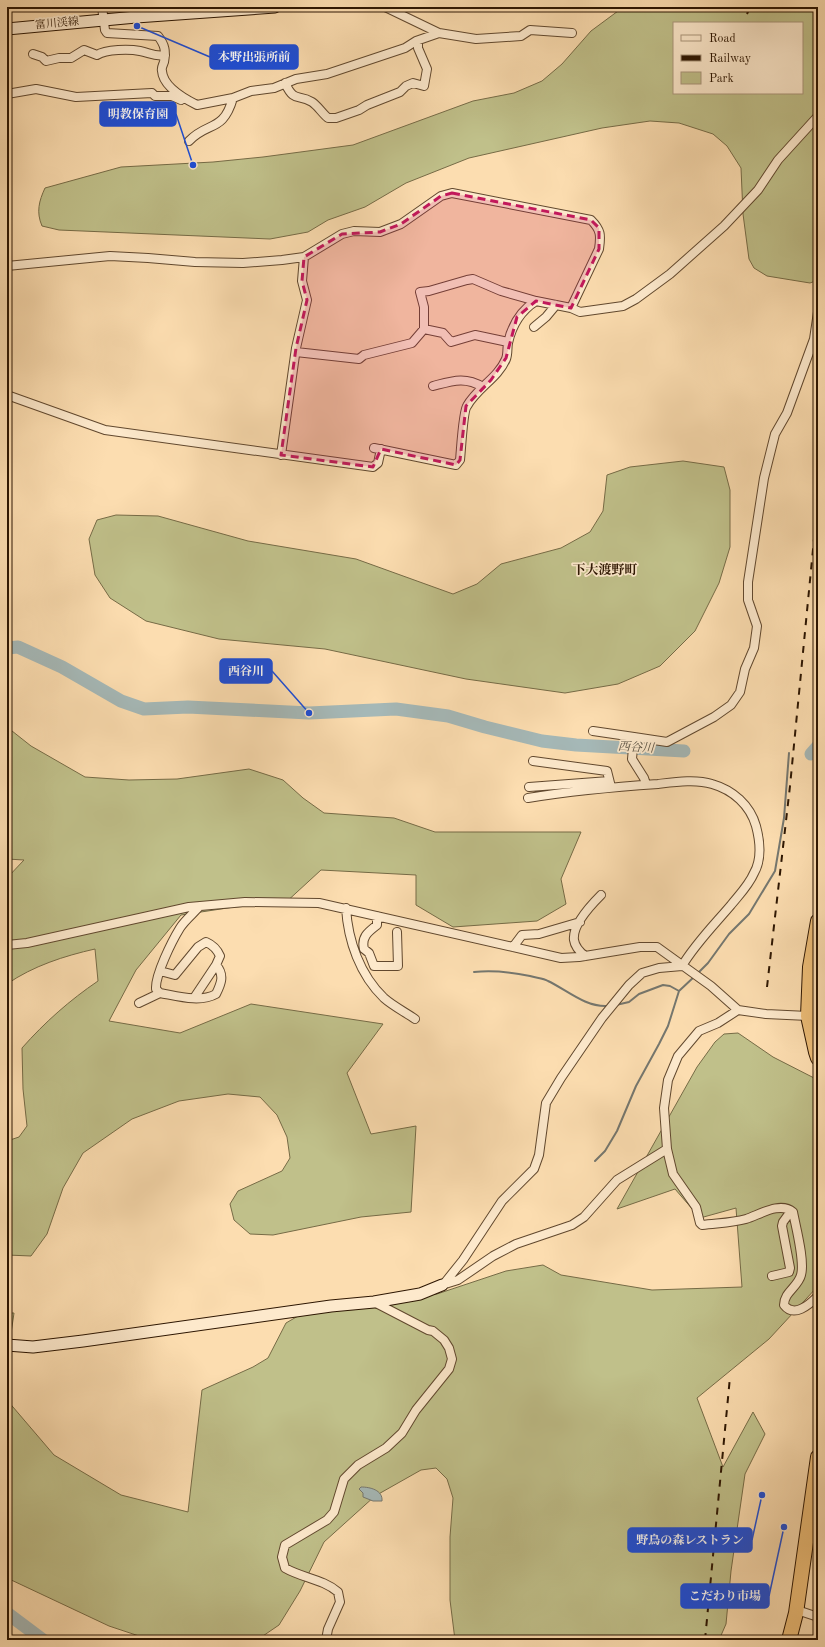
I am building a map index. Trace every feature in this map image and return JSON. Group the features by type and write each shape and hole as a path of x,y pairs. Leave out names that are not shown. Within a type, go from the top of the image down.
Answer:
{"highway":[{"path":"818,921 816,945 810,967 808,1016 818,1058"},
{"path":"789,1640 797,1610 818,1456"}],"street":[{"path":"102,7 103,20 107,33 158,36 164,44 165,55 161,70 165,81 178,94 197,105"},
{"name":"富川渓線","path":"7,29 275,7"},
{"path":"385,7 439,33 476,39 520,36 530,30 572,33"},
{"path":"7,94 36,89 76,97 152,94 155,96 172,96 190,105 197,105 233,98 251,91 274,88 296,79 333,72 405,48 439,33"},
{"path":"285,83 289,92 295,98 310,101 328,118 336,118 349,114 400,92 406,86 413,83 424,86 427,69 418,48 418,41"},
{"path":"33,54 42,57 46,61 60,58 72,58 84,50 97,54 104,51 140,51 158,56 165,55"},
{"path":"188,141 194,135 213,126 225,118 230,109 233,98"},
{"path":"296,352 359,359 364,355 412,343 424,329 424,307 420,292 473,279 501,291 536,301 571,308 580,312 622,306 636,300 670,274 724,226 758,190 778,160 818,116"},
{"path":"7,266 110,256 195,262 244,263 282,260 304,256 342,234 354,231 380,232 401,224 441,196 452,193 591,220 599,228 599,249 571,308"},
{"path":"282,455 296,352 307,300 302,282 304,256"},
{"path":"7,396 105,430 373,467 378,463 378,449 456,465 460,460 466,406 491,380 506,358 508,342 518,317 536,301"},
{"path":"534,327 546,317 556,305"},
{"path":"593,731 634,739 668,742 714,717 731,705 740,692 745,669 754,648 757,626 748,600 748,582 764,478 775,434 786,414 814,339 818,312"},
{"path":"424,329 443,333 451,342 475,335 508,342"},
{"path":"433,386 464,380 475,382 483,388"},
{"path":"634,739 632,760 644,778 646,784"},
{"path":"533,761 607,771 610,784"},
{"path":"529,787 688,782 712,783 730,792 744,803 754,818 759,837 760,855 755,873 742,892 689,954 682,966"},
{"path":"528,798 610,784"},
{"path":"585,956 578,950 574,942 574,935 580,922 590,907 601,895"},
{"path":"7,945 27,943 164,912 199,907 245,902 319,903 560,958 585,956 640,947 657,947 711,986 738,1010 766,1014 808,1016"},
{"path":"160,993 156,989 156,983 160,971 180,927 199,907"},
{"path":"346,908 350,933 358,962 384,998 415,1019"},
{"path":"377,916 377,925 366,934 362,941 364,949 369,952 374,966 398,966 397,932"},
{"path":"514,947 522,935 539,934 580,922"},
{"path":"160,971 176,975 198,947 206,942 212,944 220,956 200,999"},
{"path":"139,1003 160,993 200,999 210,997 216,994 221,985 222,978 220,969 216,965"},
{"path":"442,1285 463,1260 502,1201 534,1169 539,1155 546,1103 561,1078 602,1018 629,984 642,973 659,968 682,966"},
{"path":"738,1010 718,1023 699,1031 678,1056 668,1080 664,1108 667,1149 673,1174 696,1207 700,1223 702,1225 746,1218 769,1209 786,1209 793,1212 802,1264 801,1276 796,1286 786,1296 784,1305 792,1311 798,1310 818,1296"},
{"path":"7,1345 33,1347 83,1341 331,1306 374,1302 420,1294 458,1280 493,1256 516,1244 572,1225 584,1216 617,1180 667,1149"},
{"path":"772,1276 789,1272 790,1268 782,1226 783,1222 791,1211"},
{"path":"326,1640 328,1629 340,1602 338,1592 329,1584 296,1574 285,1568 282,1557 285,1545 328,1520 334,1512 344,1479 358,1465 386,1448 402,1433 416,1410 449,1369 452,1359 449,1348 444,1340 433,1331 428,1330 374,1302"},
{"path":"797,1610 818,1617"}],"highlighted area":[{"path":"452,193 591,220 599,228 599,249 571,308 536,301 517,317 506,358 491,380 466,406 460,460 456,465 381,449 373,467 281,455 296,348 307,300 302,281 304,257 342,234 380,232 401,224 441,196"}],"green space":[{"path":"634,7 810,7 818,9 818,280 810,283 767,276 754,268 749,259 743,214 741,168 727,146 713,134 679,123 650,121 602,128 469,158 406,183 365,207 328,220 308,232 270,239 59,230 42,226 40,221 39,207 45,188 121,167 213,162 353,145 473,101 514,93 542,81 562,64 591,31 618,11"},
{"path":"683,461 724,467 730,490 730,547 719,583 695,631 660,666 618,684 565,693 466,679 325,649 219,639 146,621 110,598 95,575 89,539 97,520 116,515 158,516 248,541 356,559 453,594 477,584 501,564 561,548 590,532 603,511 607,475 630,467"},
{"path":"7,727 31,746 85,777 129,780 177,779 249,769 283,780 303,798 324,813 394,818 435,832 581,832 561,879 566,904 537,921 453,927 416,905 416,875 321,870 284,904 234,907 181,915 136,970 109,1021 180,1033 251,1004 383,1024 347,1073 371,1134 416,1126 411,1212 361,1217 273,1235 250,1234 234,1220 230,1204 238,1191 282,1171 290,1158 287,1137 277,1115 260,1097 228,1094 179,1101 132,1119 83,1153 63,1188 47,1234 31,1256 7,1255 7,1141 19,1137 27,1126 23,1089 22,1048 58,1012 98,981 95,949 49,962 27,972 7,984 7,878 24,860 7,859"},
{"path":"738,1033 773,1057 818,1080 818,1286 769,1339 697,1398 723,1467 753,1412 765,1434 745,1474 731,1571 726,1624 719,1640 455,1640 450,1600 450,1537 453,1498 447,1479 436,1468 421,1470 375,1496 324,1542 300,1591 279,1625 257,1640 151,1640 109,1626 7,1578 7,1400 54,1455 121,1495 188,1512 202,1390 253,1367 268,1358 286,1323 317,1305 367,1302 437,1294 506,1271 543,1265 561,1275 652,1290 742,1287 736,1208 700,1218 675,1189 617,1209 697,1067 715,1042 724,1034"},
{"path":"7,1313 14,1313 7,1361"}],"shaded area":[{"path":"361,1487 378,1492 382,1497 382,1501 373,1501 363,1497 363,1493 359,1489"}],"waterway":[{"name":"西谷川","path":"7,648 18,647 62,667 121,701 144,709 188,707 309,713 396,709 448,716 542,741 576,745 684,751"},
{"name":"西谷川","path":"811,754 818,746"},
{"path":"698,973 708,963 729,934 749,914 775,871 784,818 789,753"},
{"path":"474,972 502,972 546,980 591,1004 607,1006"},
{"path":"595,1161 605,1151 617,1131 636,1086 668,1026 679,991 695,976"},
{"path":"616,1005 629,1002 639,994 663,985 670,986 679,991"},
{"path":"7,1613 43,1640"}],"railway":[{"path":"747,14 750,7"},
{"path":"767,987 790,786 818,498"},
{"path":"705,1640 730,1377"}],"place":[{"name":"本野出張所前","path":"137,26"},
{"name":"明教保育園","path":"193,165"},
{"name":"西谷川","path":"309,713"},
{"name":"野鳥の森レストラン","path":"762,1495"},
{"name":"こだわり市場","path":"784,1527"}],"district":[{"name":"下大渡野町","path":"605,570"}]}
